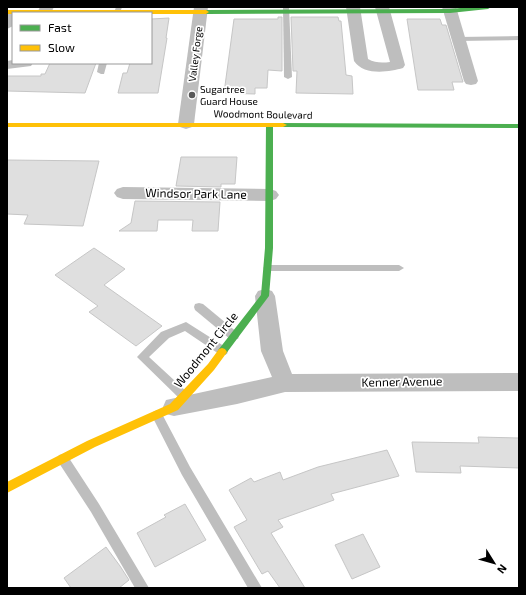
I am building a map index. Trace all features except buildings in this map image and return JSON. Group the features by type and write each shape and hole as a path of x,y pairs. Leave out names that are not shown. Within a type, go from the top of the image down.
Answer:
{"street":[{"path":"13,12 45,10 450,9 488,7"},
{"name":"Valley Forge","path":"186,124 201,9"},
{"path":"353,9 361,61 371,67 383,68 398,65 383,9"},
{"path":"450,9 471,81"},
{"path":"7,25 12,14"},
{"name":"Woodmont Boulevard","path":"7,126 186,124 519,126"},
{"path":"269,125 270,195 268,268 265,296 272,351 284,383"},
{"name":"Windsor Park Lane","path":"123,193 270,195"},
{"name":"Woodmont Circle","path":"7,488 91,444 172,406 222,352 265,296"},
{"name":"Kenner Avenue","path":"172,406 237,395 284,383 519,382"}],"lane":[{"path":"286,9 288,77"},
{"path":"458,38 519,38"},
{"path":"101,72 103,64"},
{"path":"268,268 399,268"},
{"path":"199,307 234,336"},
{"path":"222,352 186,326 165,335 142,357 172,406 186,471 255,588"},
{"path":"63,459 99,514 142,588"}],"traffic: fast":[{"path":"206,12 450,11 488,7"},
{"path":"222,352 265,296 269,248 269,125"},
{"path":"283,125 519,126"}],"traffic: slow":[{"path":"7,12 206,12"},
{"path":"7,125 283,125"},
{"path":"7,488 91,444 174,407 211,367 222,352"}],"place":[{"name":"Sugartree Guard House","path":"192,95"}]}
